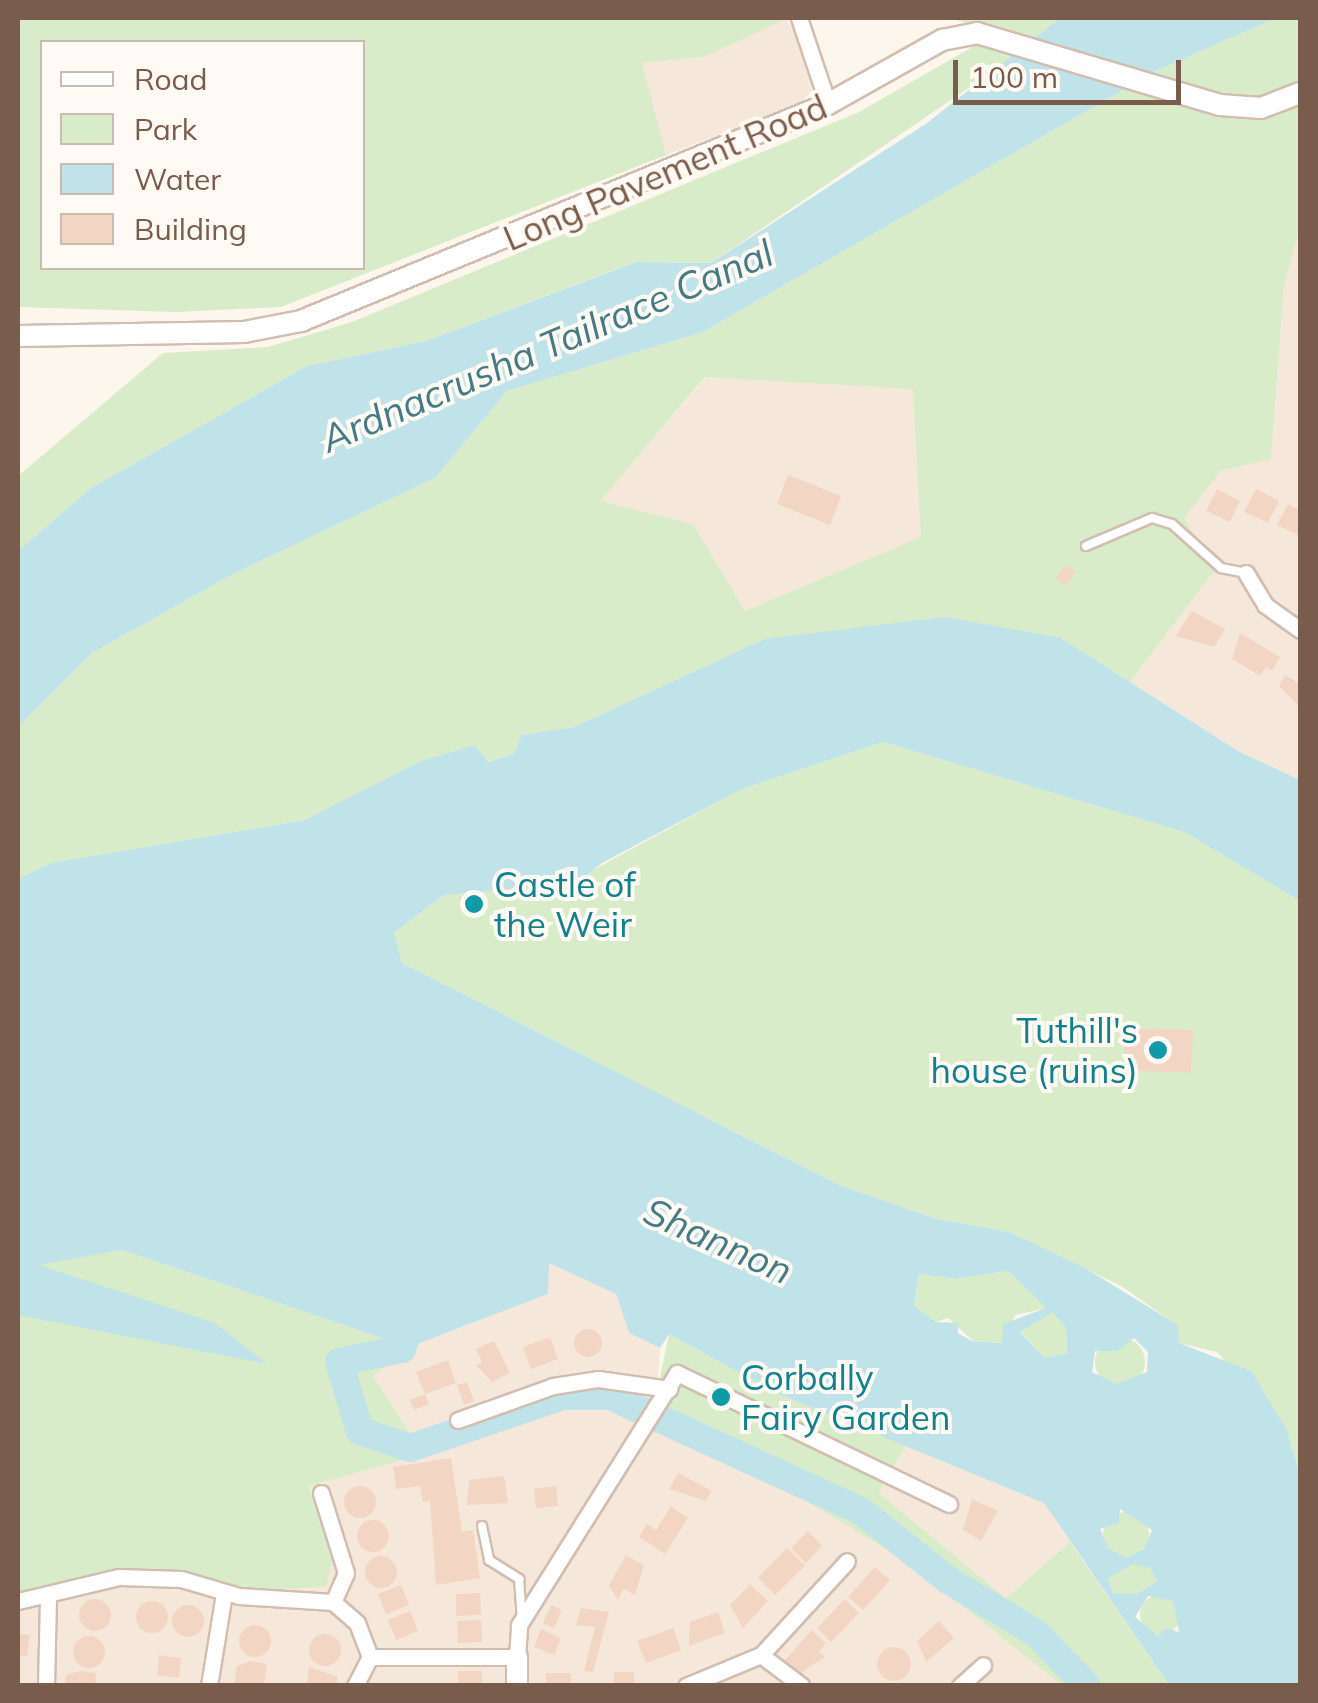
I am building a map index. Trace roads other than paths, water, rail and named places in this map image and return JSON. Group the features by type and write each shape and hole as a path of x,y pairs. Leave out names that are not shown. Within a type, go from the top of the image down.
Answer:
{"main road":[{"name":"Long Pavement Road","path":"18,336 244,332 301,321 828,104 942,40 976,34 1220,105 1261,108 1300,93"},
{"path":"517,1657 517,1686"}],"street":[{"path":"799,18 828,104"},
{"path":"1246,573 1265,605 1300,630"},
{"path":"370,1658 517,1657 522,1621 642,1436 677,1373 949,1504"},
{"path":"458,1420 553,1386 598,1379 670,1388"},
{"path":"322,1493 346,1573 333,1602"},
{"path":"686,1686 761,1655 847,1561"},
{"path":"18,1602 119,1577 181,1578 224,1594 333,1602 357,1623 370,1658"},
{"path":"209,1686 224,1594"},
{"path":"46,1686 48,1596"},
{"path":"761,1655 802,1686"},
{"path":"354,1686 370,1658"},
{"path":"960,1686 984,1665"}],"lane":[{"path":"1086,546 1152,518 1172,524 1221,568 1246,573"},
{"path":"482,1526 489,1560 519,1579 522,1621"}],"water":[{"name":"Ardnacrusha Tailrace Canal","path":"1060,18 1276,18 1158,70 703,332 507,391 435,478 233,574 92,653 18,727 18,551 91,488 307,366 426,341 636,262 711,263 927,123"},
{"name":"Shannon","path":"945,617 1061,638 1238,751 1300,780 1300,901 1184,832 883,742 742,789 602,863 563,894 548,898 541,886 444,895 394,933 402,963 839,1185 937,1219 1009,1232 1085,1268 1178,1325 1179,1343 1251,1371 1287,1430 1300,1476 1300,1685 1169,1685 1044,1503 776,1393 669,1334 660,1348 629,1333 616,1294 549,1263 548,1294 409,1347 122,1250 39,1265 215,1323 267,1364 18,1315 18,879 51,863 305,820 418,762 474,745 488,762 515,753 521,735 574,727 764,639","holes":["1008,1271 1046,1308 1003,1324 1002,1343 972,1341 958,1333 958,1323 936,1322 914,1306 919,1274 956,1279","1053,1312 1066,1328 1067,1353 1045,1358 1020,1332","1134,1338 1148,1352 1147,1372 1117,1384 1092,1372 1095,1351 1118,1351","1120,1509 1152,1530 1144,1549 1126,1558 1108,1548 1100,1529 1119,1523","1133,1564 1150,1568 1157,1581 1137,1594 1113,1593 1108,1578","1148,1596 1173,1601 1179,1632 1166,1628 1158,1636 1135,1617"]}],"waterway":[{"path":"415,1310 402,1349 339,1362 360,1431 410,1448 563,1396 610,1396 861,1511 948,1580 1037,1634 1087,1686"}],"place":[{"name":"Castle of the Weir","path":"474,904"},
{"name":"Tuthill's house (ruins)","path":"1158,1050"},
{"name":"Corbally Fairy Garden","path":"721,1397"}]}
